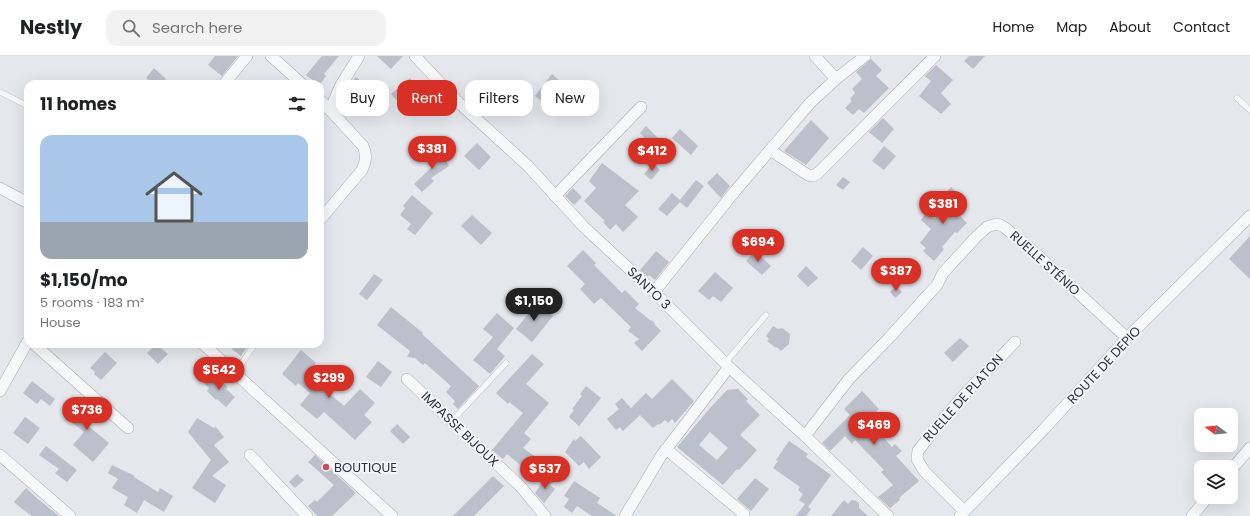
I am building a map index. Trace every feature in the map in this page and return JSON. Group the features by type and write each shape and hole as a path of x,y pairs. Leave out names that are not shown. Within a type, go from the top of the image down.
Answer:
{"street":[{"path":"227,80 247,56"},
{"path":"271,56 298,80"},
{"path":"330,110 341,85 359,56"},
{"name":"SANTO 3","path":"415,56 459,103 528,166 584,227 654,292 727,365 805,436 888,516"},
{"path":"815,56 836,79"},
{"path":"654,292 736,190 810,103 836,79 865,56"},
{"path":"770,150 808,175 812,176 816,174 935,56"},
{"path":"324,104 363,146 366,152 366,162 362,170 324,215"},
{"path":"555,196 641,108"},
{"path":"0,188 24,201"},
{"name":"ROUTE DE DEPIO","path":"962,514 1049,424 1127,338 1250,216"},
{"name":"RUELLE STÉNIO","path":"805,436 849,378 937,285 943,273 987,226 998,224 1004,226 1127,338"},
{"name":"RUELLE DE PLATON","path":"962,514 924,471 917,459 918,451 963,396 1015,342"},
{"path":"0,391 24,348"},
{"path":"38,348 128,428"},
{"path":"207,348 392,516"},
{"path":"625,516 666,449 727,365"},
{"name":"IMPASSE BIJOUX","path":"406,378 521,487 545,516"},
{"path":"1238,462 1250,448"},
{"path":"666,449 744,514"},
{"path":"0,455 70,516"},
{"path":"250,455 307,516"},
{"path":"1192,516 1202,504"}],"lane":[{"path":"0,92 24,104"},
{"path":"1237,98 1250,110"},
{"path":"727,365 766,315"},
{"path":"235,373 252,348"},
{"path":"452,421 506,363"}],"building":[{"path":"215,56 238,56 222,76 208,65"},
{"path":"322,56 339,56 324,74 326,76 323,80 313,80 306,75"},
{"path":"377,56 403,56 391,69"},
{"path":"969,56 985,56 973,69 964,61"},
{"path":"871,59 882,70 876,76 889,88 864,113 859,109 853,115 845,108 852,101 850,99 855,93 852,89 862,79 856,72"},
{"path":"936,65 953,80 941,93 951,104 941,114 919,96 931,81 925,76"},
{"path":"154,68 166,79 148,80 146,78"},
{"path":"552,74 559,80 547,80"},
{"path":"541,88 541,101 535,96"},
{"path":"397,89 397,101 391,94"},
{"path":"883,118 894,129 882,143 869,132"},
{"path":"811,120 829,138 806,165 784,151"},
{"path":"646,126 665,145 653,155 640,142 644,137 640,133"},
{"path":"680,129 698,146 691,155 672,138"},
{"path":"477,143 491,157 479,170 464,156"},
{"path":"884,146 896,156 884,170 872,161"},
{"path":"439,148 449,166 431,178 434,181 422,192 414,184 433,166 427,156"},
{"path":"602,163 639,191 625,205 638,217 623,232 616,224 610,230 603,222 605,221 584,201 596,188 589,181"},
{"path":"653,163 660,170 651,180 644,174"},
{"path":"717,173 730,186 721,198 707,183"},
{"path":"843,177 850,182 843,190 836,185"},
{"path":"696,180 704,186 687,208 680,202 667,216 658,209 672,193 680,200"},
{"path":"951,187 965,201 956,212 967,223 957,233 955,232 942,247 944,249 934,261 923,251 926,248 920,243 931,229 921,220 927,212 935,219 948,204 941,198"},
{"path":"573,188 582,197 574,205 565,196"},
{"path":"412,195 433,213 415,235 407,229 411,224 400,215 405,208 403,206"},
{"path":"472,215 492,233 481,245 461,226"},
{"path":"1250,236 1250,279 1229,259"},
{"path":"863,247 873,256 861,270 851,261"},
{"path":"583,250 596,263 594,265 622,293 625,290 639,304 635,308 654,322 661,331 642,351 634,343 639,339 628,331 631,327 601,298 594,304 580,289 585,284 567,266"},
{"path":"656,251 669,262 655,280 649,275 648,277 640,270"},
{"path":"755,251 771,266 762,275 746,261"},
{"path":"806,266 818,278 808,287 797,276"},
{"path":"715,272 733,288 721,302 713,296 709,300 698,291"},
{"path":"374,274 383,280 367,300 359,294"},
{"path":"896,286 902,292 895,298 890,292"},
{"path":"537,303 553,316 532,342 516,329"},
{"path":"391,307 423,333 422,334 479,386 458,409 453,404 455,401 446,392 451,386 425,363 423,365 415,358 407,357 410,351 377,325"},
{"path":"497,313 514,328 497,349 505,356 490,374 473,360 493,337 483,329"},
{"path":"773,326 778,329 782,328 790,334 789,344 781,351 767,341 769,339 766,336"},
{"path":"960,338 969,346 953,362 944,353"},
{"path":"152,348 161,348 168,354 158,364 147,353"},
{"path":"233,348 246,348 241,356 232,349"},
{"path":"301,350 316,363 307,374 344,406 360,389 375,403 364,415 372,422 355,440 324,412 317,419 300,405 310,393 298,383 296,386 282,374"},
{"path":"105,352 117,363 101,380 90,368"},
{"path":"532,354 544,364 526,384 549,403 524,433 531,439 523,448 540,460 528,476 521,470 524,468 507,454 503,459 492,450 523,413 509,402 508,404 496,393"},
{"path":"378,361 392,372 381,387 366,377"},
{"path":"210,377 215,382 218,378 228,387 226,389 235,397 226,407 207,391 209,388 204,383"},
{"path":"672,379 694,401 675,423 672,419 668,423 665,420 653,428 640,415 623,431 620,427 616,430 607,419 619,409 615,404 622,398 631,408 646,393 652,399"},
{"path":"32,381 55,399 50,406 41,399 37,404 23,393"},
{"path":"586,386 601,398 579,426 569,417 574,410 572,409 582,396 580,394"},
{"path":"738,389 748,399 746,401 760,415 740,435 757,450 723,485 677,447 727,390","holes":["710,432 728,448 717,460 699,445"]},
{"path":"862,391 879,409 873,415 887,429 881,435 892,447 895,444 902,451 896,456 919,481 890,508 878,497 893,485 881,472 884,470 855,440 852,444 845,436 830,451 822,443 850,415 844,409"},
{"path":"84,398 99,411 87,425 109,443 93,462 73,445 84,432 67,418"},
{"path":"25,417 40,428 28,444 13,433"},
{"path":"197,418 214,428 216,427 224,437 214,445 229,462 212,476 226,485 215,503 192,488 211,460 188,432"},
{"path":"397,424 410,437 403,444 390,431"},
{"path":"581,436 601,457 589,469 584,462 579,466 565,452 574,439 575,441"},
{"path":"789,441 808,454 806,457 831,475 808,507 811,509 806,516 796,516 805,504 799,500 803,494 798,490 800,487 773,468 778,461 776,460"},
{"path":"46,446 77,470 67,482 55,473 59,469 39,455"},
{"path":"315,455 356,493 332,516 317,516 308,506 315,500 317,502 334,485 308,462"},
{"path":"112,465 135,476 134,477 158,492 160,488 173,496 164,512 144,500 137,513 124,505 128,497 112,488 118,479 108,473"},
{"path":"297,474 304,480 295,488 289,482"},
{"path":"493,476 504,486 474,516 453,516"},
{"path":"546,477 553,482 550,485 555,489 544,503 535,493"},
{"path":"755,478 769,489 751,511 737,499"},
{"path":"574,481 600,498 597,503 617,516 592,516 577,506 572,513 564,507 569,499 564,496"},
{"path":"26,488 59,516 32,516 21,508 14,502"},
{"path":"844,500 848,504 852,500 859,503 859,508 868,516 831,516"}],"place":[{"name":"BOUTIQUE","path":"326,467"}]}
